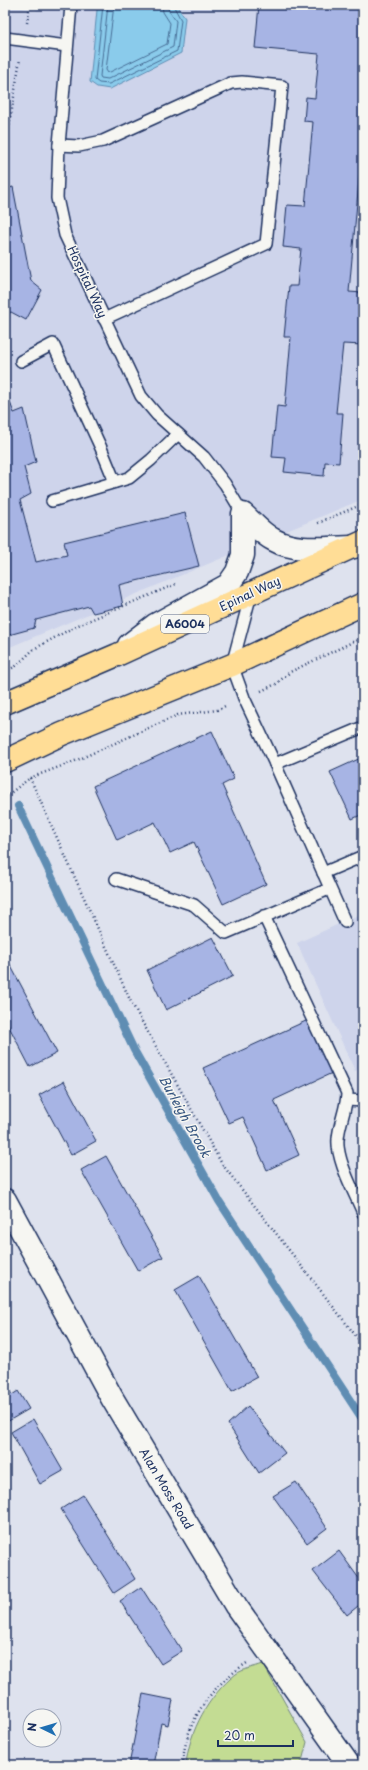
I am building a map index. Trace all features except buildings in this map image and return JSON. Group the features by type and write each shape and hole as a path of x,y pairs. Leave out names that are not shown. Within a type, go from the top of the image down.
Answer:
{"main road":[{"name":"Epinal Way","path":"5,703 118,655 358,545"},
{"path":"5,761 62,734 232,665 363,604"}],"street":[{"name":"Hospital Way","path":"243,514 262,532 275,541 298,548 358,545"},
{"path":"118,655 155,625 228,585 237,572 243,555 243,514"},
{"name":"Alan Moss Road","path":"5,1200 112,1398 236,1606 346,1764"}],"lane":[{"name":"Hospital Way","path":"71,5 56,198 65,235 140,396 157,416 208,463 225,484 243,514"},
{"path":"5,38 67,46"},
{"path":"59,145 79,146 103,141 231,83 242,82 282,86 266,244 104,319"},
{"path":"21,361 54,344 101,448 114,482"},
{"path":"52,501 129,478 151,460 178,434"},
{"path":"251,594 232,665 244,698 345,922"},
{"path":"275,764 363,727"},
{"path":"322,873 363,856"},
{"path":"116,879 194,905 226,933 330,889"},
{"path":"264,916 347,1093 347,1100 337,1139 340,1158 363,1213"},
{"path":"347,1100 363,1101"}],"path":[{"path":"5,153 30,5"},
{"path":"358,222 363,223"},
{"path":"317,524 363,504"},
{"path":"5,672 16,666 34,649 76,626 180,582"},
{"path":"276,684 290,672 363,637"},
{"path":"5,797 30,778 75,761 178,715 217,710"},
{"path":"30,778 131,1002 222,1164 363,1345"},
{"path":"183,1765 185,1744 191,1727 213,1690 233,1672 267,1649"}],"shaded area":[{"path":"5,5 23,5 22,8 36,11 37,5 363,5 363,499 5,649"},
{"path":"363,913 363,1067 355,1071 297,943"}],"green space":[{"path":"263,1664 307,1742 301,1765 186,1765 191,1739 196,1727 209,1703 217,1692 239,1672"}],"water":[{"path":"100,5 176,5 185,18 181,53 110,89 97,87 90,82 97,10"}],"waterway":[{"name":"Burleigh Brook","path":"18,806 134,1050 219,1201 363,1420"}]}
